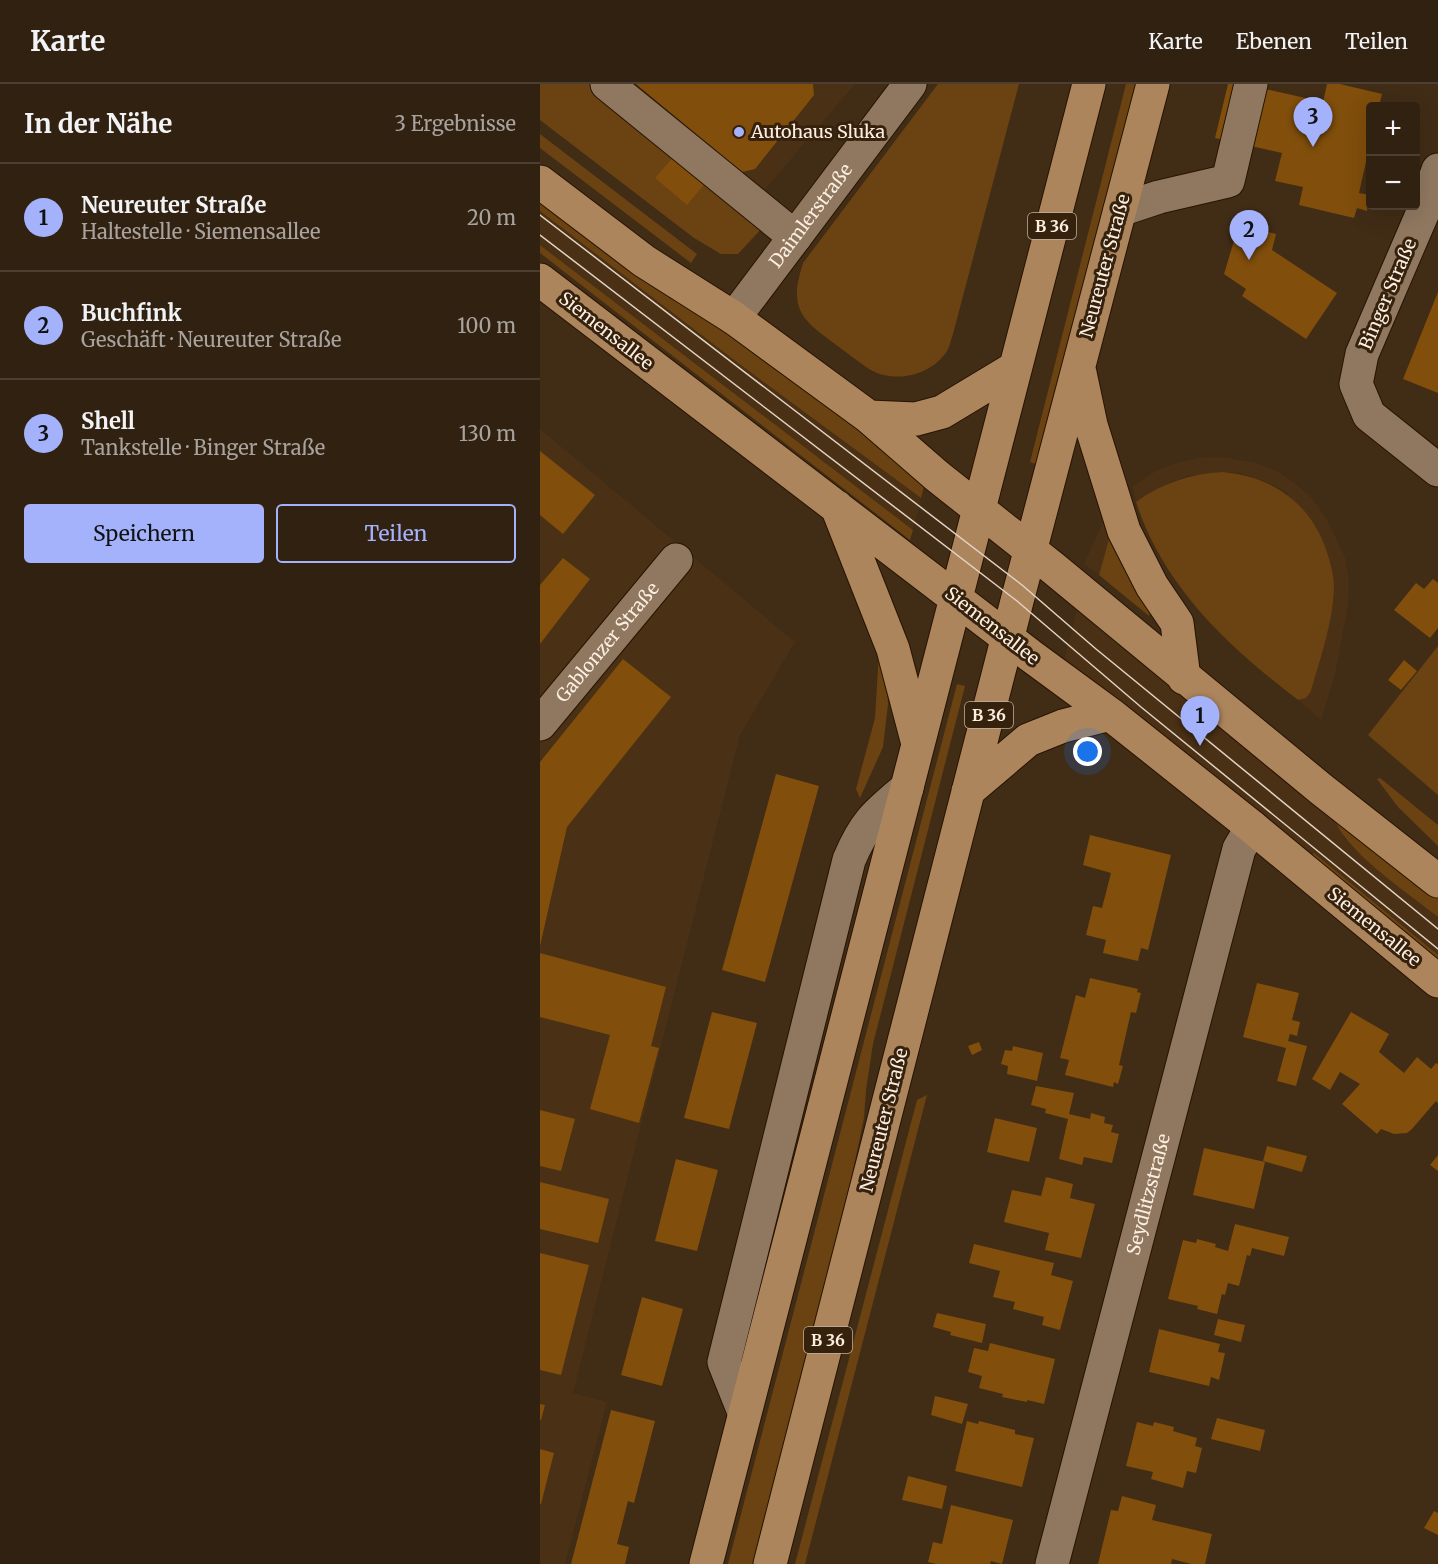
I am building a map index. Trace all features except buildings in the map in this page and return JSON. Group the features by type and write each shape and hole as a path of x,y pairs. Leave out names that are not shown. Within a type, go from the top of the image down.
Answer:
{"main road":[{"name":"B 36","path":"978,508 1089,84"},
{"name":"Neureuter Straße","path":"770,1564 1078,365 1153,84"},
{"path":"540,182 644,261 734,318 869,417 1320,789 1438,881"},
{"name":"Siemensallee","path":"540,280 1110,714 1252,827 1438,981"},
{"path":"1078,365 1091,425 1124,531 1152,586 1177,623 1184,678"},
{"path":"869,417 916,418 942,412 1015,368"},
{"path":"837,507 893,649 918,745"},
{"path":"706,1564 978,508"},
{"path":"968,791 1028,740 1063,726 1110,714"}],"street":[{"path":"607,84 795,237"},
{"name":"Daimlerstraße","path":"734,318 909,84"},
{"path":"1120,210 1159,197 1228,181 1251,84"},
{"name":"Binger Straße","path":"1438,170 1423,212 1362,354 1356,384 1369,415 1438,470"},
{"name":"Gablonzer Straße","path":"540,724 676,560"},
{"name":"Seydlitzstraße","path":"1052,1564 1239,849 1252,827"}],"shaded area":[{"path":"540,84 592,84 764,226 738,254 721,254 694,238 540,120"},
{"name":"Autohaus Sluka","path":"629,84 855,84 762,193"},
{"path":"938,84 1019,84 948,349 940,360 922,372 889,376 869,369 818,332 808,322 798,304 798,283 803,263"},
{"path":"1126,84 1138,84 1038,465 1030,462"},
{"path":"540,134 697,254 691,263 540,148"},
{"path":"540,197 927,474 921,498 738,363 540,211"},
{"path":"540,211 738,363 921,498 913,530 540,245"},
{"path":"540,245 913,530 910,540 540,253"},
{"path":"540,429 795,642 740,735 573,1393 607,1402 565,1564 540,1564"},
{"path":"1222,457 1257,463 1292,481 1312,498 1326,518 1345,557 1349,580 1348,605 1335,675 1321,720 1298,700 1306,698 1311,691 1333,602 1334,586 1331,564 1315,526 1286,492 1240,473 1222,472 1188,476 1166,484 1136,502 1133,486 1154,472 1172,464 1198,458"},
{"path":"1222,472 1257,479 1287,495 1311,519 1327,552 1334,584 1333,601 1326,640 1311,691 1306,698 1298,700 1272,680 1224,637 1202,613 1163,562 1136,502 1177,481"},
{"path":"1104,520 1109,539 1099,575 1084,564"},
{"path":"1109,539 1134,587 1151,610 1149,616 1099,575"},
{"path":"1078,606 1334,816 1345,839 1361,855 1438,917 1438,955 1314,853 1307,860 1064,660"},
{"path":"1438,646 1438,795 1368,735"},
{"path":"879,652 887,668 888,704 883,747 860,798 856,789 875,718"},
{"path":"957,684 965,686 873,1044 864,1118 848,1194 755,1564 728,1564"},
{"path":"1380,778 1438,825 1438,846 1398,807 1377,779"},
{"path":"1334,816 1438,897 1438,917 1363,857 1339,829"},
{"path":"1314,853 1438,955 1438,968 1307,860"},
{"path":"927,1095 805,1564 795,1564 917,1100"}],"tram line":[{"path":"540,215 1022,585 1096,649 1438,929"},
{"path":"540,235 1017,601 1141,707 1438,949"}],"place":[{"name":"Autohaus Sluka","path":"739,132"},
{"name":"Shell","path":"1313,147"},
{"name":"Buchfink","path":"1249,260"},
{"name":"Neureuter Straße","path":"1200,746"}]}
